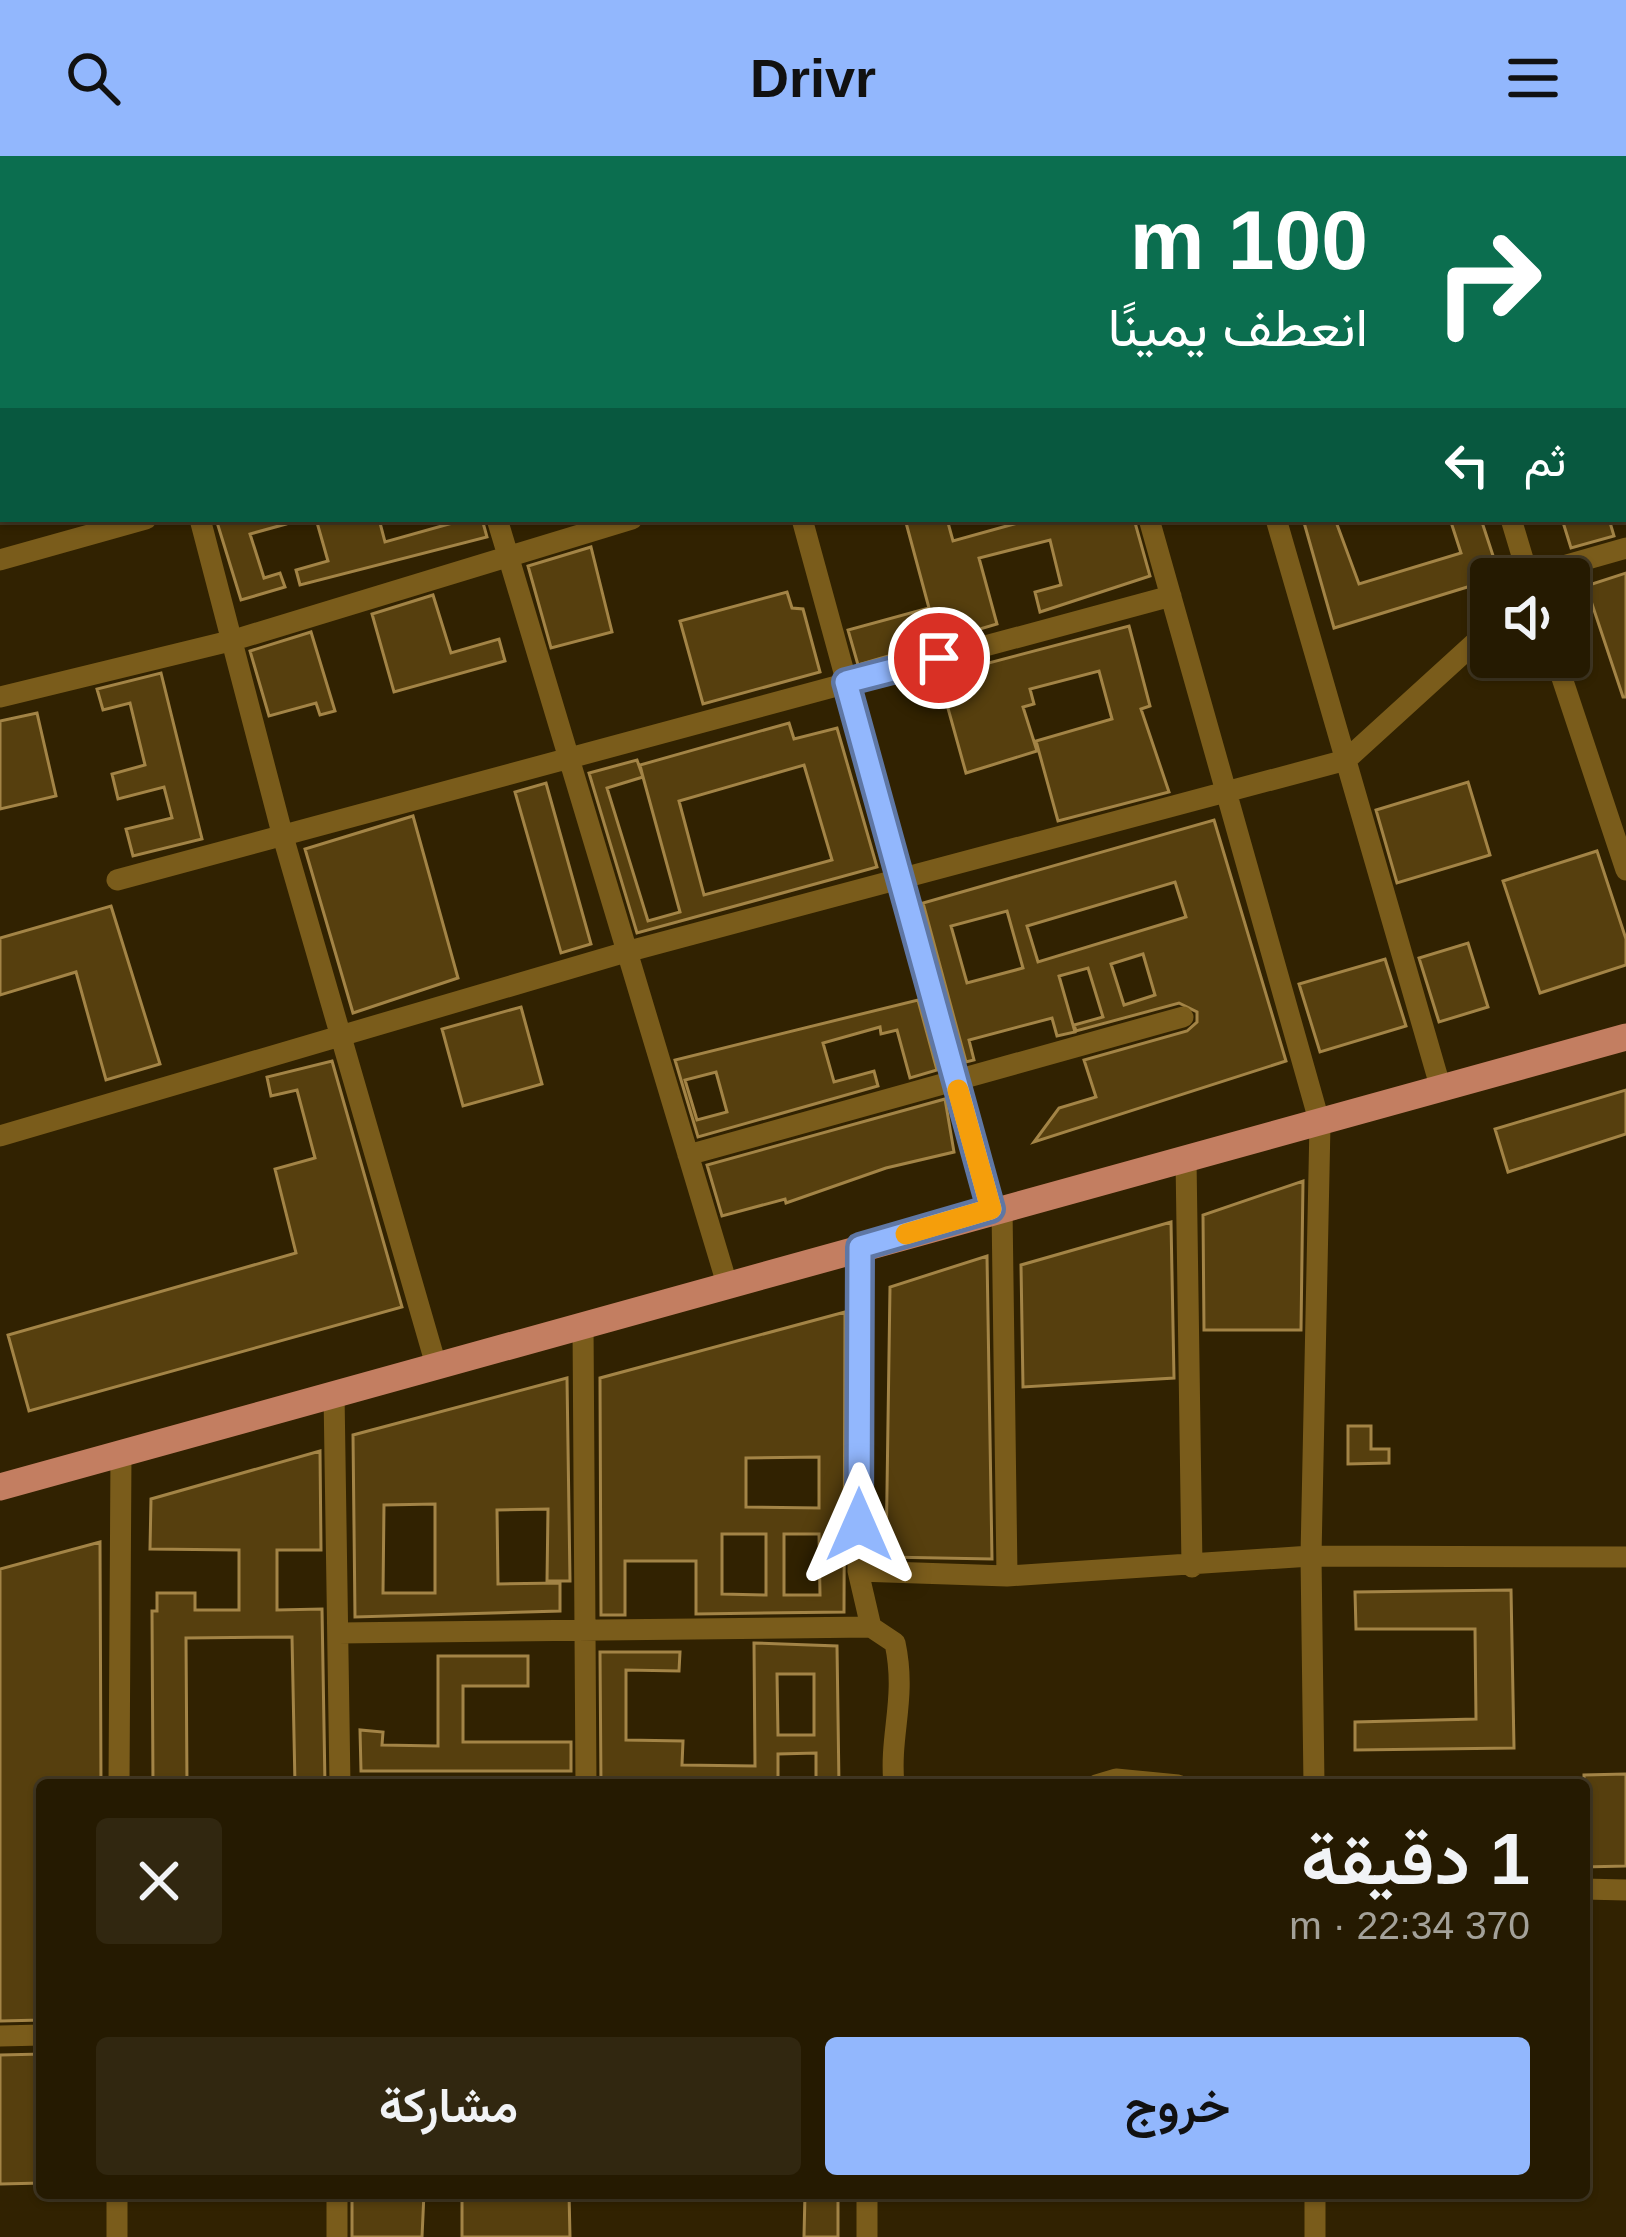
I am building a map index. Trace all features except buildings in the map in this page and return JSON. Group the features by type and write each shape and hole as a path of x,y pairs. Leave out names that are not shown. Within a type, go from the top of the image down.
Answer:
{"main road":[{"path":"0,1487 1626,1036"}],"street":[{"path":"0,560 135,522"},
{"path":"201,522 282,833 344,1034 436,1365"},
{"path":"498,522 727,1285"},
{"path":"0,697 234,640 622,522"},
{"path":"803,522 956,1082 996,1209 1006,1576"},
{"path":"1150,522 1320,1124 1312,1556 1314,1779"},
{"path":"1277,522 1441,1089"},
{"path":"1512,522 1522,558"},
{"path":"1590,559 1626,548"},
{"path":"117,880 1171,596"},
{"path":"0,1136 626,952 1346,760 1470,647"},
{"path":"1563,678 1620,828 1626,870"},
{"path":"688,1155 1183,1017"},
{"path":"1186,1159 1192,1567"},
{"path":"860,1247 858,1571 871,1627"},
{"path":"583,1324 586,1779"},
{"path":"334,1394 340,1779"},
{"path":"119,1779 121,1453"},
{"path":"858,1571 1006,1576 1312,1556 1626,1557"},
{"path":"338,1634 871,1627 895,1643 902,1672 902,1720 891,1754 893,1779"},
{"path":"1590,1888 1626,1890"},
{"path":"0,2036 36,2035"},
{"path":"117,2199 117,2237"},
{"path":"337,2199 337,2237"},
{"path":"867,2199 867,2237"},
{"path":"1315,2199 1315,2237"}],"slow traffic":[{"path":"906,1234 991,1209 958,1090"}],"route":[{"path":"859,1525 860,1247 991,1209 846,682 939,658"}]}
